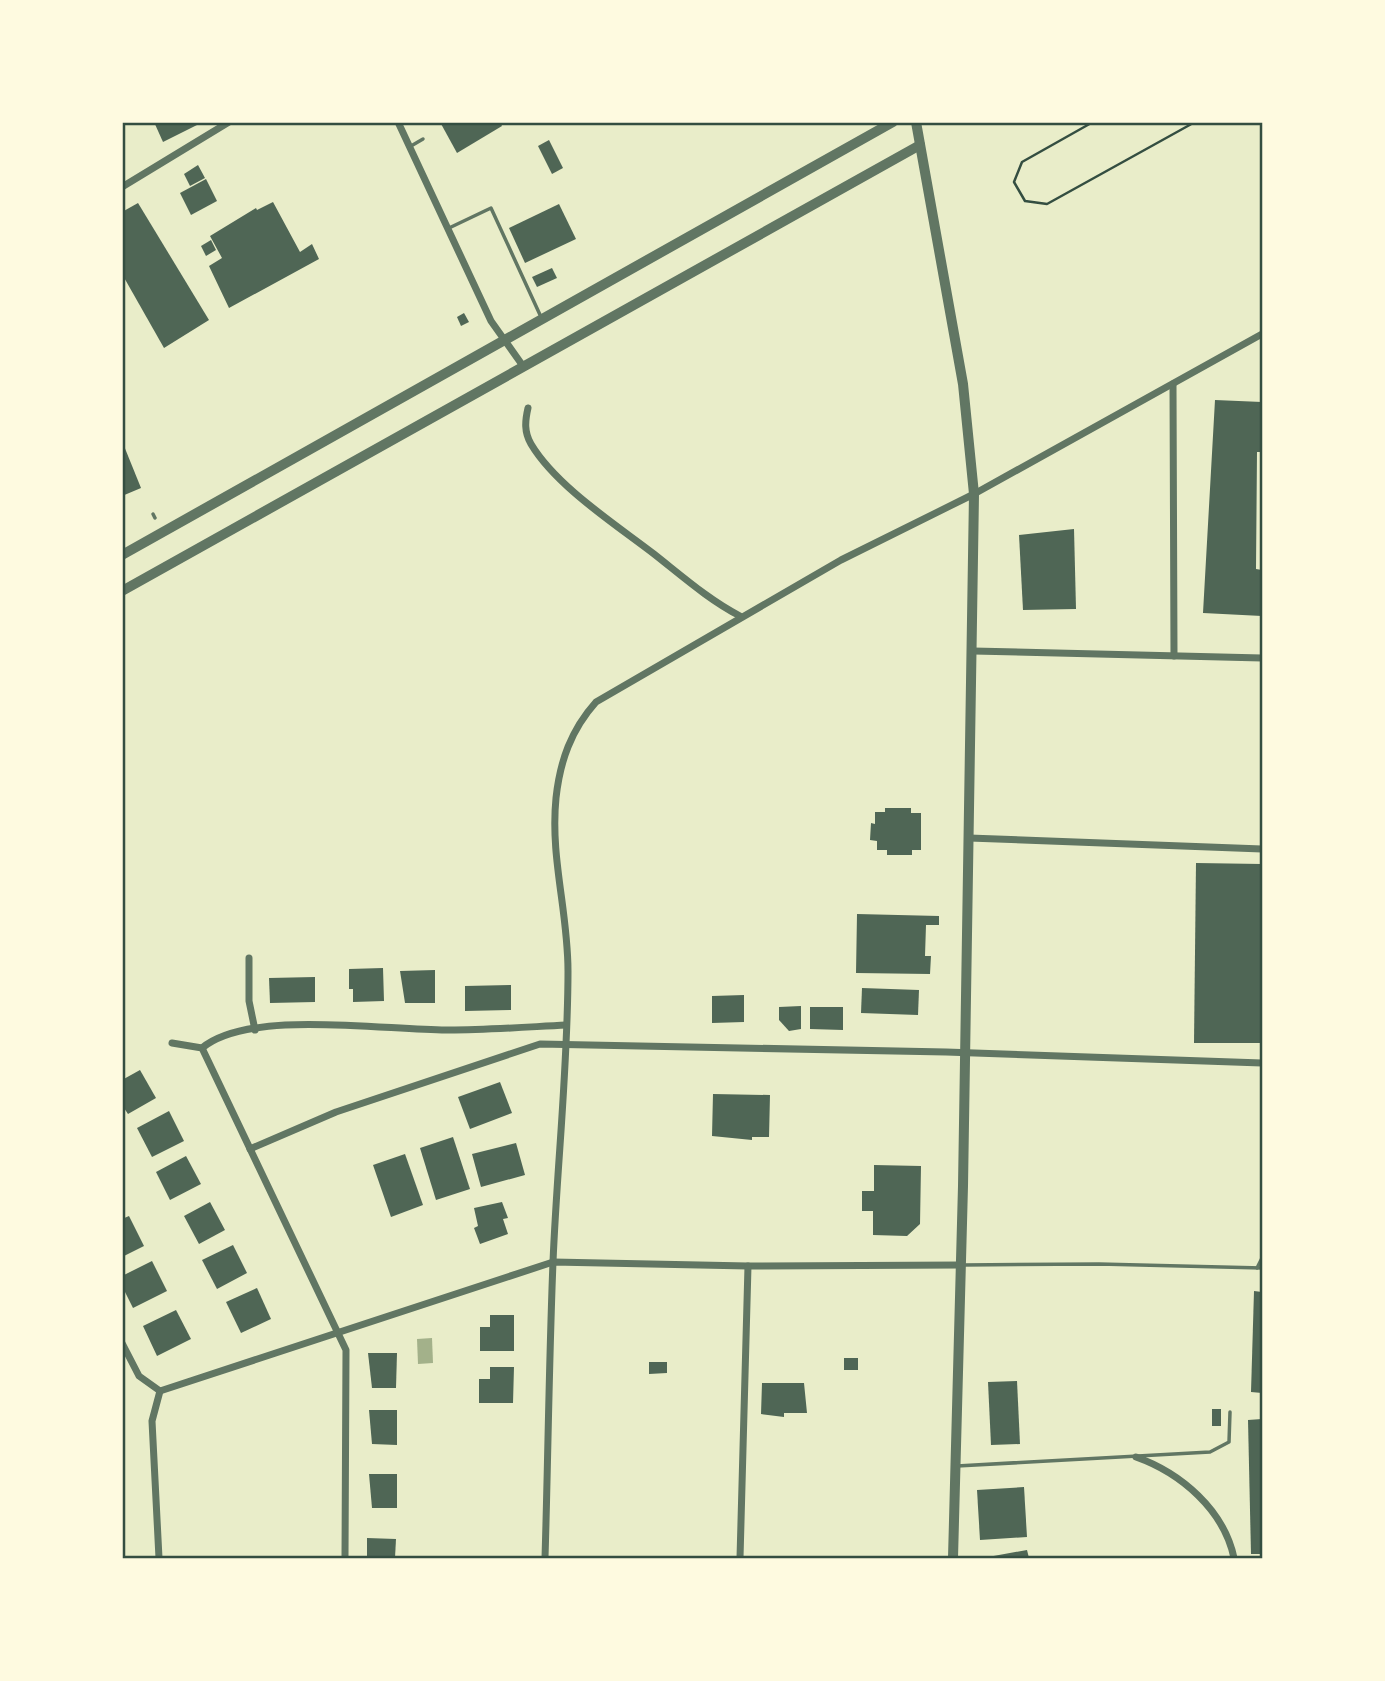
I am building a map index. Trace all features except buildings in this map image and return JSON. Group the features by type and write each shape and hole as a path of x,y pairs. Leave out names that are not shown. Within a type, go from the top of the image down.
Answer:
{"street":[{"path":"122,187 229,122"},
{"path":"398,122 491,321 523,366"},
{"path":"122,555 506,342 893,122"},
{"path":"916,122 963,384 974,494 961,1265 953,1559"},
{"path":"122,591 920,145"},
{"path":"545,1559 553,1262 566,1044 566,920 554,852 554,830 561,768 578,722 596,702 740,616 876,542 974,494 1262,334"},
{"path":"1173,384 1174,656"},
{"path":"528,408 524,425 529,441 565,482 685,579 740,616"},
{"path":"973,651 1262,658"},
{"path":"969,838 1262,849"},
{"path":"249,958 248,1001 255,1030"},
{"path":"172,1043 202,1048 223,1036 287,1025 446,1030 566,1025"},
{"path":"250,1149 332,1114 523,1048 566,1044 965,1052 1262,1063"},
{"path":"202,1048 346,1350 345,1559"},
{"path":"160,1391 553,1262 748,1266 961,1265"},
{"path":"740,1559 748,1266"},
{"path":"122,1343 139,1376 160,1391"},
{"path":"159,1559 152,1421 160,1391"},
{"path":"1136,1457 1163,1469 1205,1502 1231,1543 1234,1559"}],"lane":[{"path":"409,147 423,139"},
{"path":"449,228 491,208 543,321"},
{"path":"961,1265 1099,1264 1260,1268 1262,1258"},
{"path":"955,1467 1189,1455 1220,1449 1231,1437 1230,1412"}],"path":[{"path":"1093,122 1022,162 1014,182 1020,196 1032,204 1047,204 1195,122"}],"shaded area":[{"path":"432,1338 433,1363 418,1364 417,1339"}]}
